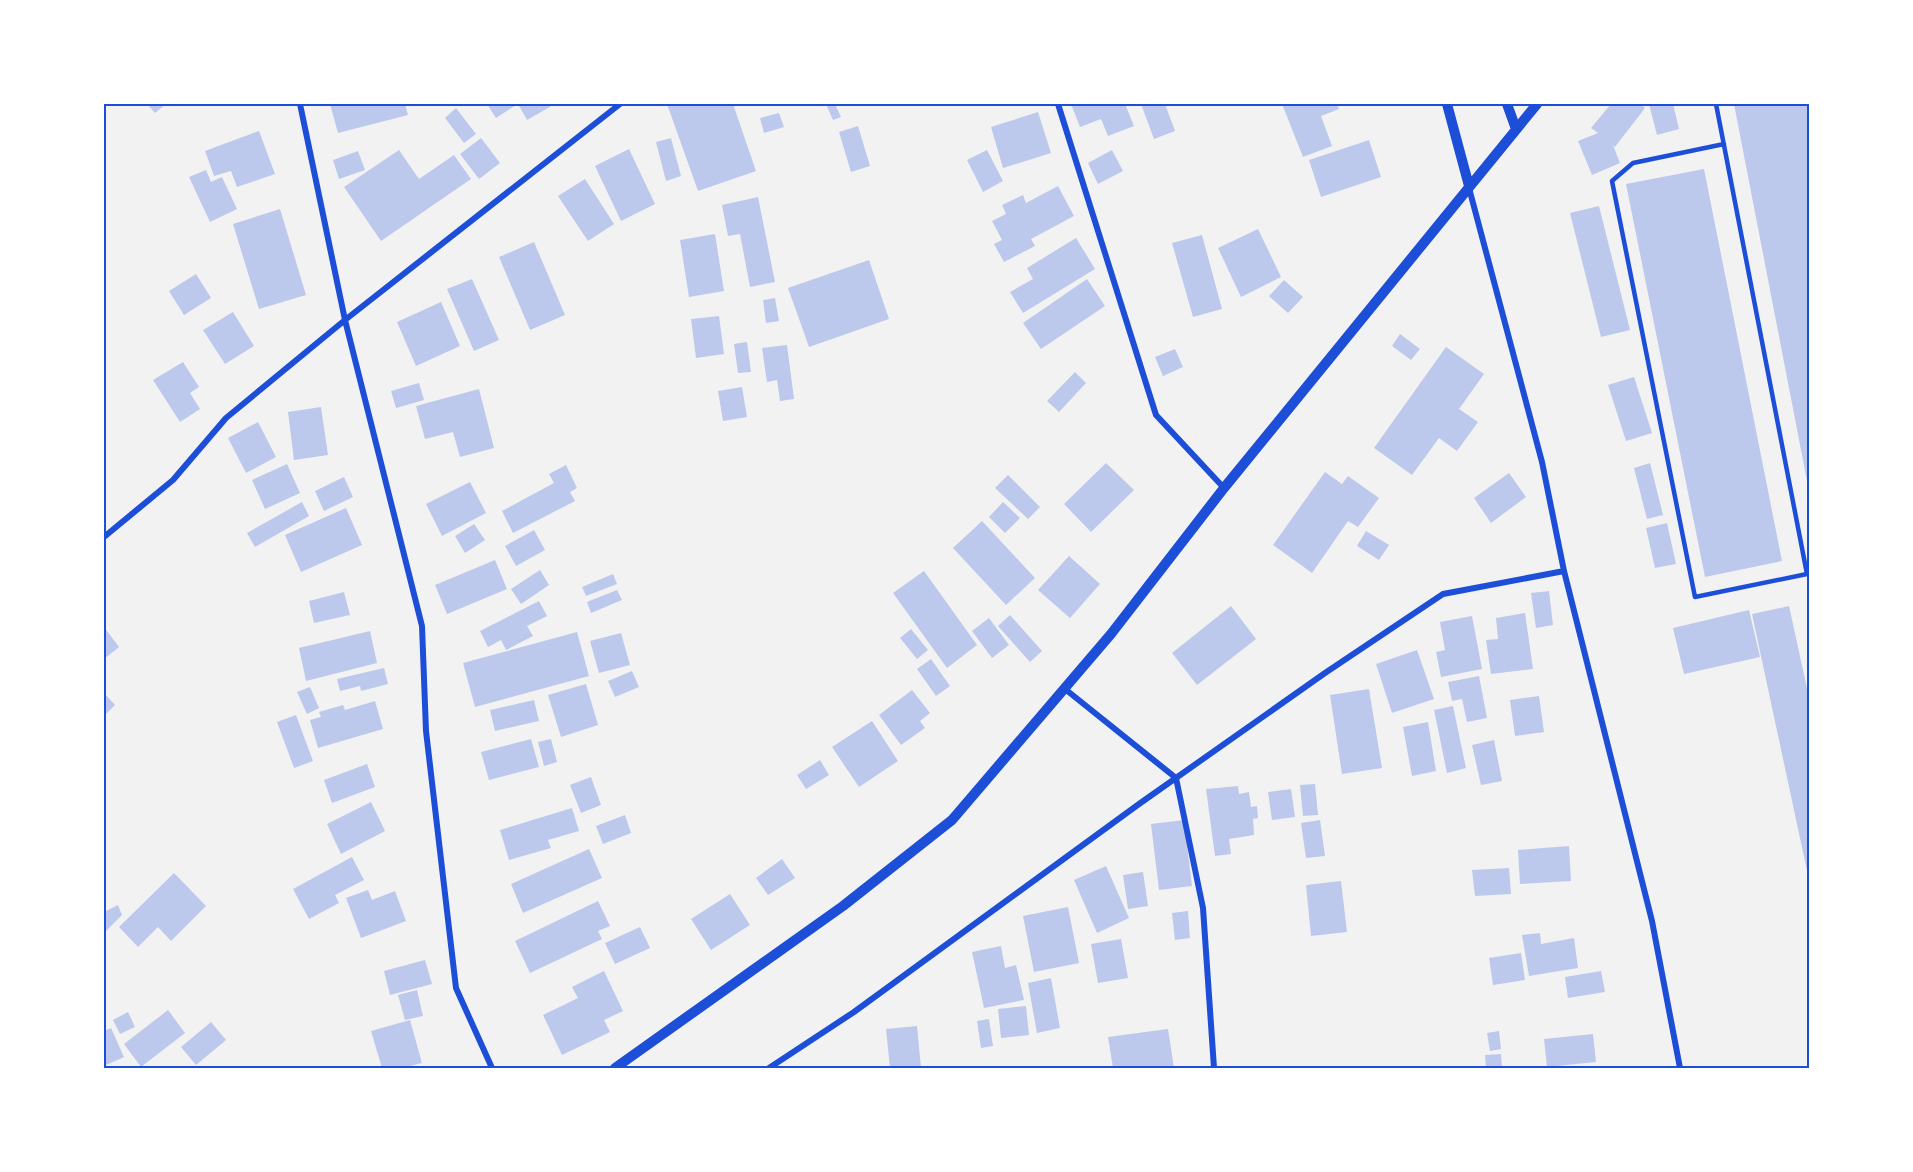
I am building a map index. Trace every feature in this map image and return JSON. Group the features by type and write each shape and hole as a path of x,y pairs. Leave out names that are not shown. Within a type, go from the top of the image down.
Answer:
{"street":[{"path":"300,104 345,320 422,626 426,731 456,988 492,1068"},
{"path":"104,537 173,480 226,418 345,320 621,104"},
{"path":"1058,104 1156,415 1224,488"},
{"path":"1448,104 1542,462 1564,571 1652,921 1680,1068"},
{"path":"1507,104 1516,129"},
{"path":"615,1068 843,906 952,820 1111,634 1224,488 1537,104"},
{"path":"769,1068 854,1012 1176,778 1325,673 1443,594 1564,571"},
{"path":"1065,689 1176,778 1203,908 1214,1068"}],"lane":[{"path":"1716,104 1724,144 1807,574 1695,597 1612,181 1633,163 1724,144"}],"building":[{"path":"147,104 166,104 155,113"},
{"path":"330,104 405,104 408,115 338,133"},
{"path":"487,104 518,104 496,118"},
{"path":"518,104 555,104 527,120"},
{"path":"667,104 733,104 756,171 698,191"},
{"path":"826,104 835,104 841,117 833,120"},
{"path":"1071,104 1125,104 1134,126 1108,136 1101,119 1080,127"},
{"path":"1141,104 1165,104 1175,131 1154,139"},
{"path":"1282,104 1337,104 1339,109 1321,116 1332,146 1303,157"},
{"path":"1611,104 1640,104 1645,108 1615,147 1613,145 1620,163 1592,175 1578,141 1598,133 1591,128"},
{"path":"1649,104 1673,104 1679,129 1657,135"},
{"path":"1734,104 1810,104 1810,486 1808,486"},
{"path":"456,108 476,134 464,143 445,118"},
{"path":"1038,112 1051,153 1003,168 991,127"},
{"path":"779,113 784,127 764,133 760,118"},
{"path":"858,126 870,166 851,172 839,132"},
{"path":"259,131 275,174 237,187 231,171 214,176 205,151"},
{"path":"481,138 500,163 479,179 460,154"},
{"path":"671,138 681,176 666,181 656,142"},
{"path":"1369,140 1381,177 1321,197 1309,160"},
{"path":"629,149 655,204 621,221 595,166"},
{"path":"399,150 419,179 454,155 471,179 381,241 344,187"},
{"path":"987,150 1003,181 983,192 967,160"},
{"path":"1112,150 1123,171 1098,184 1088,163"},
{"path":"358,151 365,170 339,179 333,160"},
{"path":"1704,169 1782,561 1705,577 1626,184"},
{"path":"206,170 211,182 222,177 237,209 210,222 189,177"},
{"path":"585,179 614,224 588,241 558,196"},
{"path":"1058,186 1074,216 1031,239 1035,246 1004,262 994,244 1002,240 992,221 1006,214 1002,205 1023,195 1026,203"},
{"path":"758,197 775,282 750,287 740,234 728,236 722,205"},
{"path":"1599,206 1630,330 1601,337 1570,213"},
{"path":"280,209 306,295 259,309 233,224"},
{"path":"1258,229 1281,277 1241,297 1218,248"},
{"path":"715,234 724,291 689,297 680,240"},
{"path":"1202,235 1222,309 1193,317 1172,243"},
{"path":"1076,238 1095,269 1023,313 1010,292 1033,279 1027,268"},
{"path":"534,242 565,315 530,330 499,257"},
{"path":"869,260 889,319 809,347 788,288"},
{"path":"196,274 211,298 184,315 169,291"},
{"path":"472,279 499,340 474,351 447,289"},
{"path":"1087,279 1105,306 1041,349 1023,323"},
{"path":"1284,280 1303,297 1288,313 1269,296"},
{"path":"775,298 779,321 766,323 763,300"},
{"path":"441,302 460,346 416,366 397,322"},
{"path":"233,312 254,346 225,364 203,330"},
{"path":"719,316 724,354 696,358 691,319"},
{"path":"1400,334 1420,349 1411,360 1392,346"},
{"path":"747,342 751,372 738,373 734,344"},
{"path":"787,345 794,399 780,401 777,380 767,382 762,348"},
{"path":"1446,347 1484,374 1459,409 1478,422 1457,451 1439,438 1412,475 1374,448"},
{"path":"1175,349 1183,367 1163,376 1155,357"},
{"path":"183,362 199,387 190,393 200,409 180,422 153,380"},
{"path":"1075,372 1086,383 1059,412 1047,401"},
{"path":"1634,377 1652,433 1626,441 1608,385"},
{"path":"419,383 424,400 396,408 391,391"},
{"path":"742,387 747,417 723,421 718,391"},
{"path":"479,389 494,448 460,457 453,432 425,439 416,406"},
{"path":"321,407 328,455 294,460 288,412"},
{"path":"258,422 276,457 246,473 228,438"},
{"path":"1106,463 1134,490 1091,532 1064,504"},
{"path":"1650,463 1663,515 1647,519 1634,468"},
{"path":"287,464 300,493 265,509 252,480"},
{"path":"566,465 577,488 570,492 575,501 513,533 502,511 554,483 549,474"},
{"path":"1325,472 1342,484 1348,476 1379,498 1358,527 1348,521 1312,573 1273,545"},
{"path":"1509,473 1526,497 1491,523 1474,498"},
{"path":"1008,475 1040,507 1028,519 995,488"},
{"path":"344,477 353,497 324,511 315,491"},
{"path":"470,482 486,513 442,536 426,504"},
{"path":"302,502 309,516 255,547 247,533"},
{"path":"1003,502 1020,518 1005,533 989,517"},
{"path":"346,508 362,545 301,572 285,535"},
{"path":"982,521 1035,578 1006,605 953,548"},
{"path":"1667,523 1676,564 1655,568 1646,528"},
{"path":"474,524 485,540 465,553 455,536"},
{"path":"534,530 545,550 516,566 505,546"},
{"path":"1366,531 1389,545 1379,560 1357,546"},
{"path":"1069,556 1100,584 1070,618 1038,590"},
{"path":"495,560 507,589 447,614 435,585"},
{"path":"540,570 549,585 521,604 511,589"},
{"path":"924,571 977,645 947,668 893,593"},
{"path":"613,574 617,584 586,596 582,587"},
{"path":"617,590 622,600 591,613 587,602"},
{"path":"1549,591 1553,625 1536,628 1531,593"},
{"path":"344,592 350,615 314,623 309,601"},
{"path":"539,601 547,616 527,626 533,636 506,650 501,640 488,647 480,631"},
{"path":"1231,606 1256,639 1197,685 1172,653"},
{"path":"1789,606 1810,702 1809,880 1752,614"},
{"path":"1749,610 1760,657 1684,674 1673,628"},
{"path":"1525,613 1533,669 1491,674 1486,640 1498,639 1496,618"},
{"path":"1010,615 1042,651 1030,662 998,626"},
{"path":"1472,616 1482,669 1441,677 1436,652 1445,650 1440,622"},
{"path":"989,618 1009,645 992,658 972,631"},
{"path":"104,627 119,647 104,659"},
{"path":"911,629 928,650 917,659 900,638"},
{"path":"370,631 377,663 306,681 299,648"},
{"path":"577,632 589,676 475,707 463,663"},
{"path":"621,633 630,665 599,673 590,641"},
{"path":"1417,650 1434,699 1392,713 1376,664"},
{"path":"931,659 950,686 936,696 917,669"},
{"path":"384,668 388,684 361,691 360,686 340,691 337,679"},
{"path":"632,671 639,687 615,697 608,681"},
{"path":"1479,676 1487,718 1467,722 1462,699 1452,701 1448,682"},
{"path":"586,684 598,725 561,737 548,695"},
{"path":"310,687 319,708 307,714 297,692"},
{"path":"1369,689 1382,768 1342,774 1330,695"},
{"path":"912,690 930,713 920,721 925,728 901,745 879,715"},
{"path":"104,693 115,705 104,716"},
{"path":"1539,696 1544,732 1515,736 1510,700"},
{"path":"534,700 539,721 495,731 490,710"},
{"path":"375,701 383,729 318,748 310,720 321,717 319,712 343,705 345,710"},
{"path":"1453,706 1466,768 1447,773 1434,710"},
{"path":"296,715 313,761 294,768 277,722"},
{"path":"872,721 898,761 859,787 832,747"},
{"path":"1428,722 1436,771 1412,776 1403,727"},
{"path":"531,739 539,767 489,780 481,752"},
{"path":"551,739 557,762 544,766 538,742"},
{"path":"1494,740 1502,781 1481,785 1472,745"},
{"path":"820,760 829,775 806,789 797,775"},
{"path":"367,764 375,787 332,803 324,780"},
{"path":"591,777 601,805 581,813 570,785"},
{"path":"1315,784 1318,815 1303,816 1300,785"},
{"path":"1238,786 1239,794 1249,792 1251,807 1257,806 1258,818 1253,819 1254,835 1229,839 1231,854 1215,856 1206,789"},
{"path":"1291,789 1295,817 1272,820 1268,792"},
{"path":"371,802 385,831 341,854 327,824"},
{"path":"572,808 579,831 548,840 551,848 509,860 500,830"},
{"path":"625,815 631,833 603,844 596,826"},
{"path":"1184,820 1192,886 1159,890 1151,824"},
{"path":"1320,820 1325,856 1306,858 1301,823"},
{"path":"1569,846 1571,881 1520,884 1518,850"},
{"path":"589,849 602,878 523,913 511,884"},
{"path":"352,857 364,880 335,895 339,903 309,919 293,889"},
{"path":"782,859 795,878 768,895 756,878"},
{"path":"1106,866 1129,918 1097,933 1074,880"},
{"path":"1509,868 1511,894 1475,896 1472,870"},
{"path":"1143,872 1148,906 1128,909 1123,875"},
{"path":"174,873 206,906 171,941 158,927 138,947 119,927"},
{"path":"1341,881 1347,932 1311,936 1306,885"},
{"path":"368,890 372,900 395,891 406,921 361,938 346,898"},
{"path":"730,894 750,925 711,950 691,919"},
{"path":"598,901 610,926 598,931 602,939 530,973 515,941"},
{"path":"118,905 122,915 104,933 104,912"},
{"path":"1068,907 1079,963 1034,972 1023,916"},
{"path":"1188,911 1190,938 1175,940 1172,913"},
{"path":"640,927 650,948 615,964 605,943"},
{"path":"1540,933 1541,944 1574,938 1578,968 1529,976 1522,935"},
{"path":"1121,939 1128,978 1098,983 1091,944"},
{"path":"1001,946 1005,968 1016,965 1024,1000 984,1008 972,952"},
{"path":"1521,953 1525,980 1493,985 1489,958"},
{"path":"425,960 432,984 390,995 384,971"},
{"path":"604,971 623,1011 604,1020 610,1032 562,1055 543,1015 578,998 572,987"},
{"path":"1601,971 1605,992 1568,998 1565,977"},
{"path":"1051,978 1060,1028 1037,1033 1028,983"},
{"path":"417,990 423,1016 405,1020 398,995"},
{"path":"1026,1006 1029,1035 1001,1038 998,1009"},
{"path":"168,1010 185,1033 141,1067 124,1044"},
{"path":"128,1012 135,1027 120,1034 113,1020"},
{"path":"989,1019 993,1046 981,1048 977,1021"},
{"path":"410,1020 422,1063 402,1068 382,1068 371,1031"},
{"path":"211,1022 226,1040 196,1065 181,1047"},
{"path":"917,1026 921,1068 890,1068 886,1029"},
{"path":"111,1028 124,1057 104,1066 104,1031"},
{"path":"1168,1029 1174,1068 1113,1068 1108,1037"},
{"path":"1499,1031 1501,1049 1490,1051 1487,1033"},
{"path":"1593,1034 1596,1062 1547,1067 1544,1039"},
{"path":"1501,1054 1502,1068 1486,1068 1485,1055"}]}
